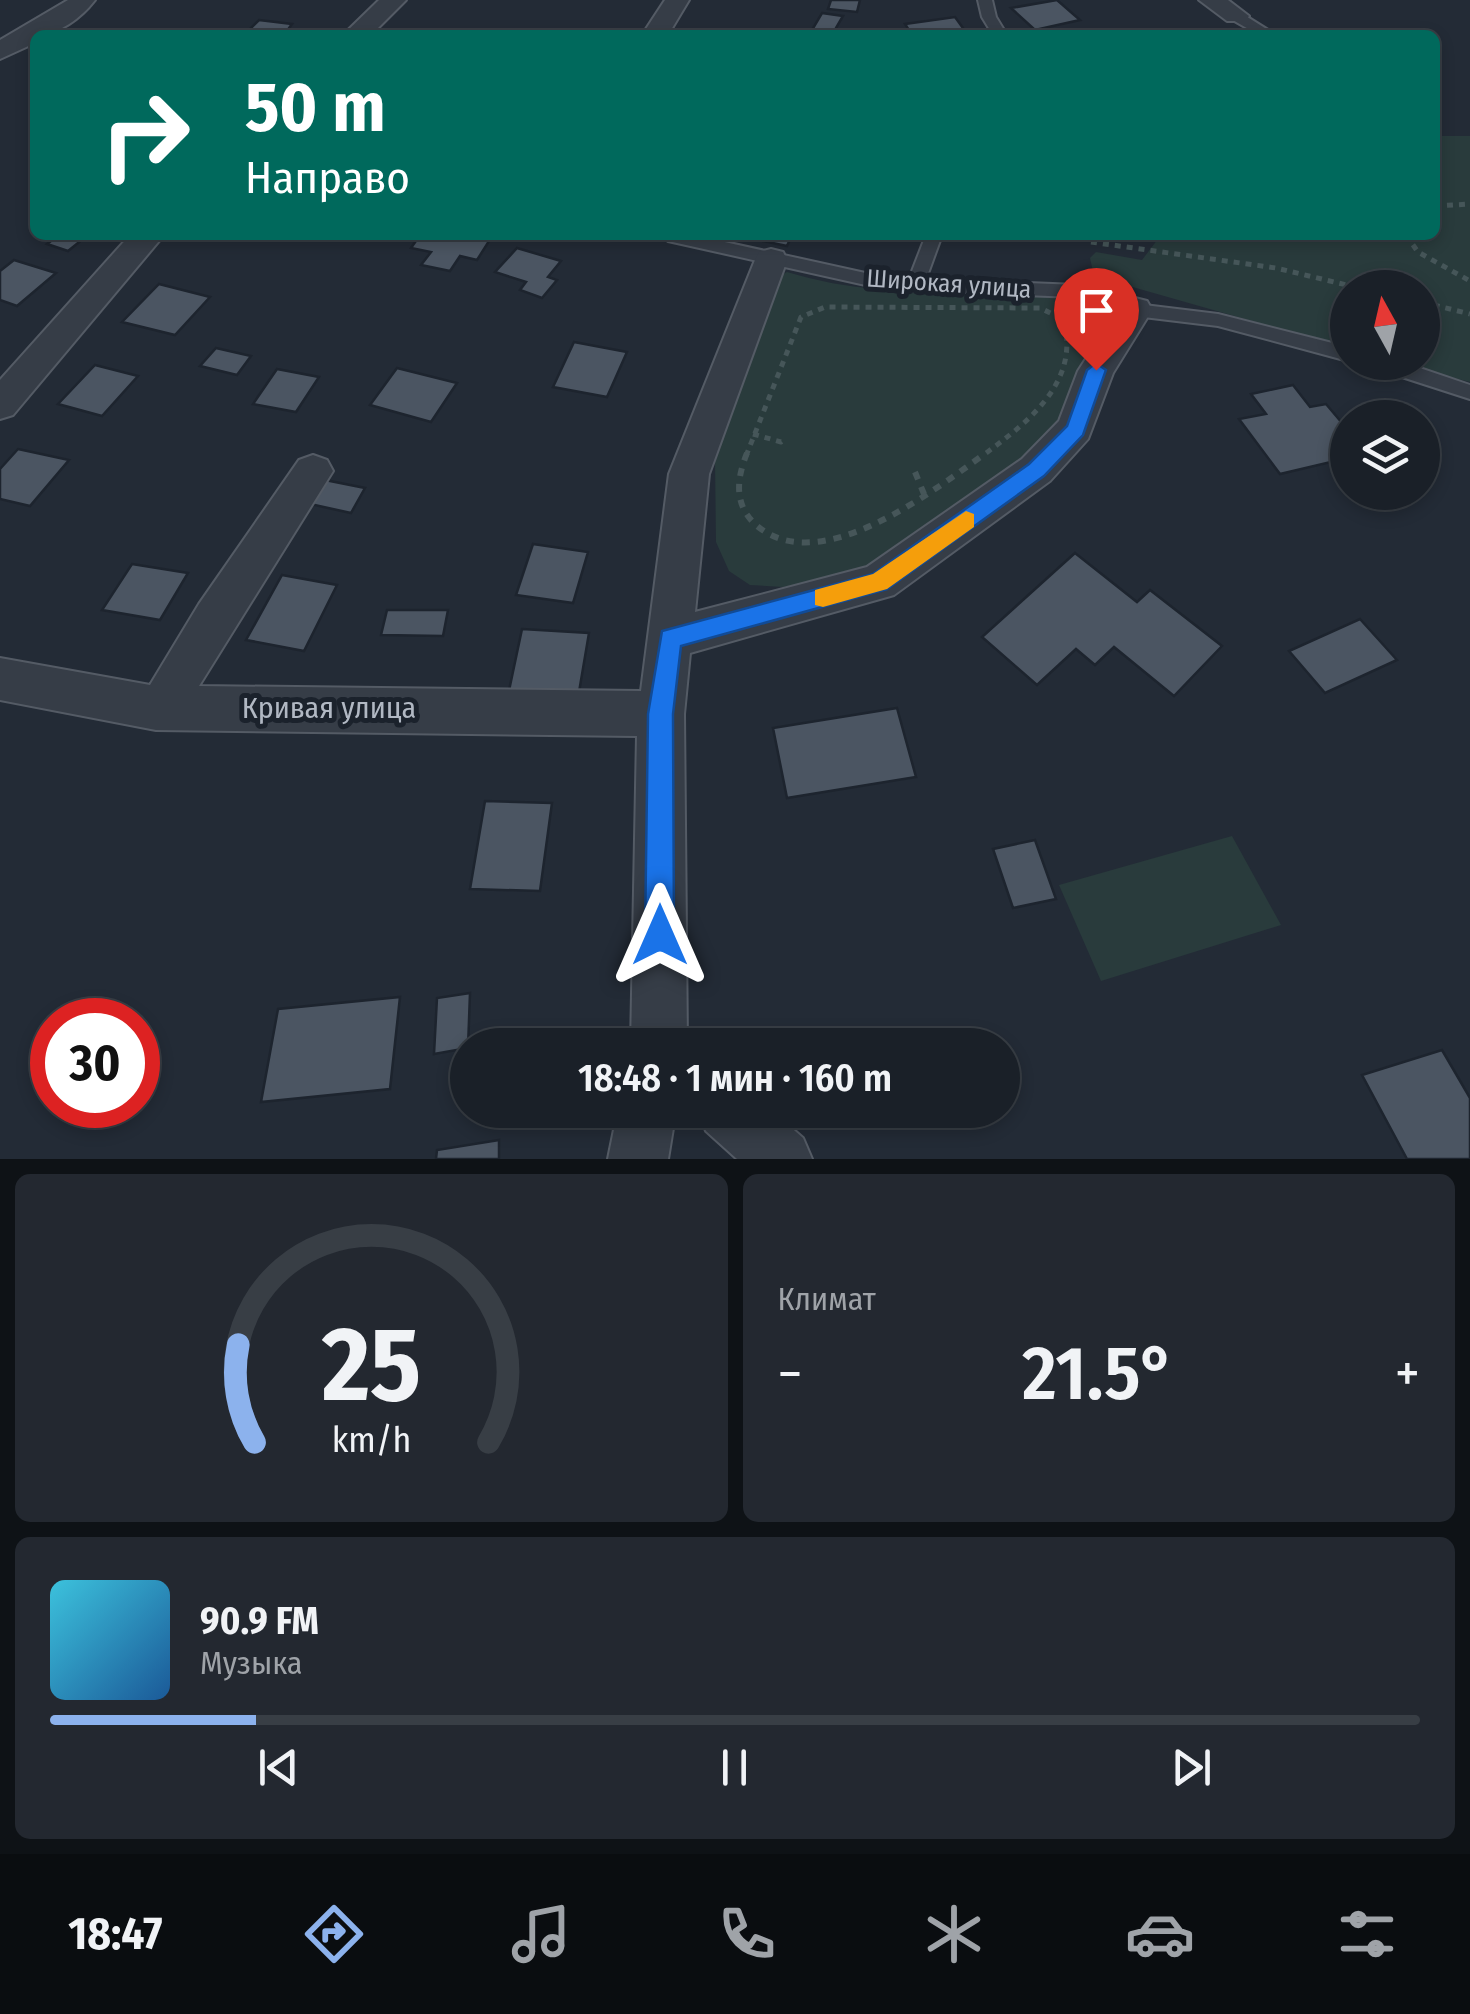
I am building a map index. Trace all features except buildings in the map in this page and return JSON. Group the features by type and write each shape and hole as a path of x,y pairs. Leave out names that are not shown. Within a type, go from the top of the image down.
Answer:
{"street":[{"path":"38,30 83,0"},
{"path":"361,30 394,0"},
{"path":"658,30 677,0"},
{"path":"1211,0 1236,16"},
{"path":"0,52 30,35"},
{"path":"0,52 30,60"},
{"path":"0,405 144,240"},
{"path":"659,1028 660,714 688,474 771,260"},
{"path":"670,639 879,582 922,552 1036,470 1076,430 1096,370 1135,310"},
{"path":"162,707 214,618 313,471"},
{"name":"Кривая улица","path":"0,679 162,707 660,714"},
{"path":"638,1159 644,1128"},
{"path":"747,1128 782,1159"}],"lane":[{"path":"985,0 997,30"},
{"path":"1236,16 1261,30"},
{"name":"Широкая улица","path":"689,240 771,260 914,285 1077,291 1135,310 1218,320 1330,349"},
{"path":"914,285 932,240"},
{"path":"1433,380 1470,392"}],"path":[{"path":"1440,206 1470,204"},
{"path":"1410,240 1418,252 1470,281"},
{"path":"1090,242 1276,268 1330,281"},
{"path":"1440,306 1470,314"},
{"path":"1040,308 1055,312 1068,331 1066,360 1042,407 1004,440 907,504 874,525 837,540 766,534 745,518 737,495 738,477 754,435 801,316 812,310 1040,308"},
{"path":"708,422 781,442 786,438"}],"shaded area":[{"path":"1440,136 1470,136 1470,382 1440,375 1440,270 1330,270 1330,343 1094,276 1090,258 1096,252 1142,260 1157,240 1440,240"},
{"path":"787,272 867,288 994,289 1054,295 1099,313 1104,333 1067,429 867,571 783,587 750,585 729,571 716,542 715,460 778,277"},
{"path":"1232,836 1281,925 1101,981 1059,885"}],"slow traffic":[{"path":"823,597 879,582 966,520"}],"route":[{"path":"660,935 660,714 670,639 879,582 1036,470 1076,430 1096,370"}]}
